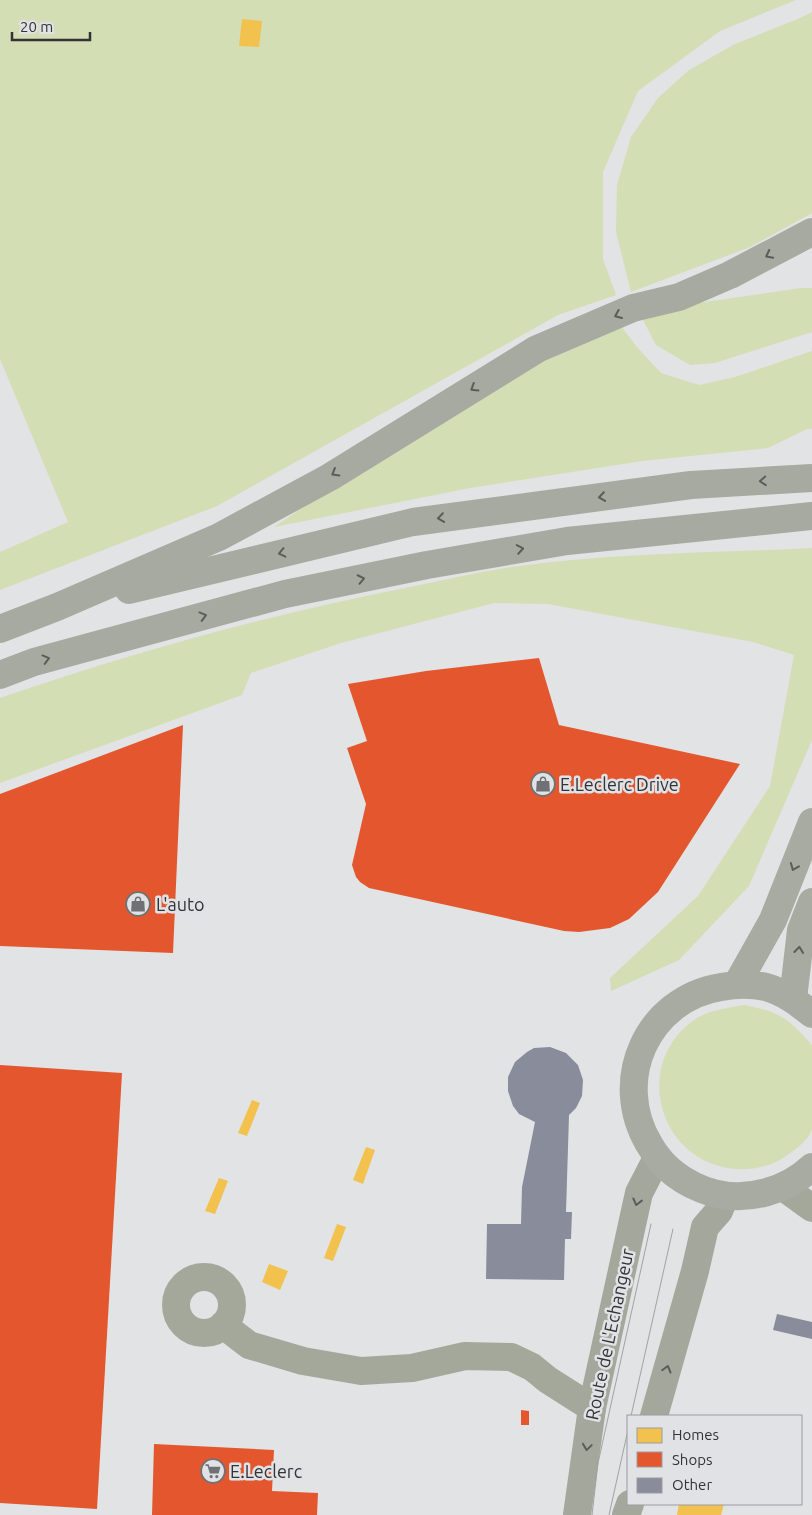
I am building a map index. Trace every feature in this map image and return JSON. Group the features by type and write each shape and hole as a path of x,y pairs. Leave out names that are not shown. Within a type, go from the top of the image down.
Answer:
{"highway":[{"path":"0,629 57,607 219,537 330,476 537,349 633,308 679,297 730,275 812,232"},
{"path":"57,607 412,522 691,485 812,478"},
{"path":"0,675 34,662 285,594 427,565 567,541 812,516"},
{"path":"716,525 812,525"}],"main road":[{"path":"737,984 773,920 812,822"},
{"path":"812,902 801,930 803,1006 766,987 737,984 706,989 677,1004 654,1026 642,1046 634,1069 633,1100 641,1130 657,1158 676,1176 700,1189 725,1196 755,1195 783,1187 803,1176 812,1167"},
{"name":"Route de L'Echangeur","path":"577,1515 592,1408 640,1193 657,1158"},
{"path":"654,1415 695,1271 705,1227 719,1211 725,1196"}],"street":[{"path":"783,1187 812,1208"},
{"path":"223,1325 249,1345 304,1361 361,1371 412,1368 464,1356 511,1358 532,1366 548,1380 592,1408"}],"green space":[{"path":"0,0 796,0 720,31 638,91 603,172 603,259 616,295 558,315 217,506 0,590 0,552 68,522 0,359"},
{"path":"812,12 812,213 750,247 631,292 616,232 617,185 631,137 658,98 689,70 735,44"},
{"path":"812,288 812,332 715,363 690,365 656,345 643,320 698,303"},
{"path":"620,325 661,373 699,385 735,377 812,351 812,429 807,429 768,448 642,461 470,488 274,527 358,470 504,379"},
{"path":"812,548 812,740 749,886 679,960 611,991 610,978 698,896 770,786 794,655 753,642 548,604 494,603 341,643 251,673 242,695 0,783 0,698 101,665 203,635 306,609 512,567 624,556"},
{"path":"744,1005 766,1010 789,1022 812,1045 812,1129 800,1146 778,1161 760,1167 736,1169 710,1163 688,1150 672,1131 662,1109 659,1085 663,1061 675,1039 694,1020 725,1008"}],"building: Homes":[{"path":"242,19 262,21 259,47 239,46"},
{"path":"252,1100 260,1103 247,1136 238,1133"},
{"path":"366,1147 375,1150 363,1184 353,1180"},
{"path":"219,1178 228,1181 215,1214 205,1211"},
{"path":"337,1224 346,1227 333,1261 324,1258"},
{"path":"269,1264 288,1271 280,1290 262,1282"},
{"path":"679,1505 724,1505 721,1515 677,1515"}],"building: Shops":[{"name":"E.Leclerc Drive","path":"539,658 559,725 740,764 658,892 629,919 610,928 579,932 564,931 369,888 360,882 352,865 366,804 347,748 367,741 348,684 426,671"},
{"path":"183,725 173,953 0,946 0,794"},
{"path":"0,1065 122,1073 97,1509 0,1503"},
{"path":"521,1410 529,1411 529,1425 521,1425"},
{"name":"E.Leclerc","path":"154,1444 274,1450 272,1491 318,1493 317,1515 152,1515"}],"building: Other":[{"path":"550,1047 566,1053 578,1065 583,1080 582,1096 576,1108 569,1115 566,1212 572,1212 571,1239 565,1239 564,1280 486,1279 487,1224 521,1224 522,1187 535,1122 519,1114 513,1106 508,1091 508,1077 515,1062 527,1052 534,1048"},
{"path":"777,1314 812,1322 812,1339 773,1330"}],"tram line":[{"path":"592,1515 598,1463 651,1224"},
{"path":"631,1415 673,1229"},
{"path":"609,1515 627,1434"}],"place":[{"name":"E.Leclerc Drive","path":"543,784"},
{"name":"L'auto","path":"138,904"},
{"name":"E.Leclerc","path":"213,1471"}]}
